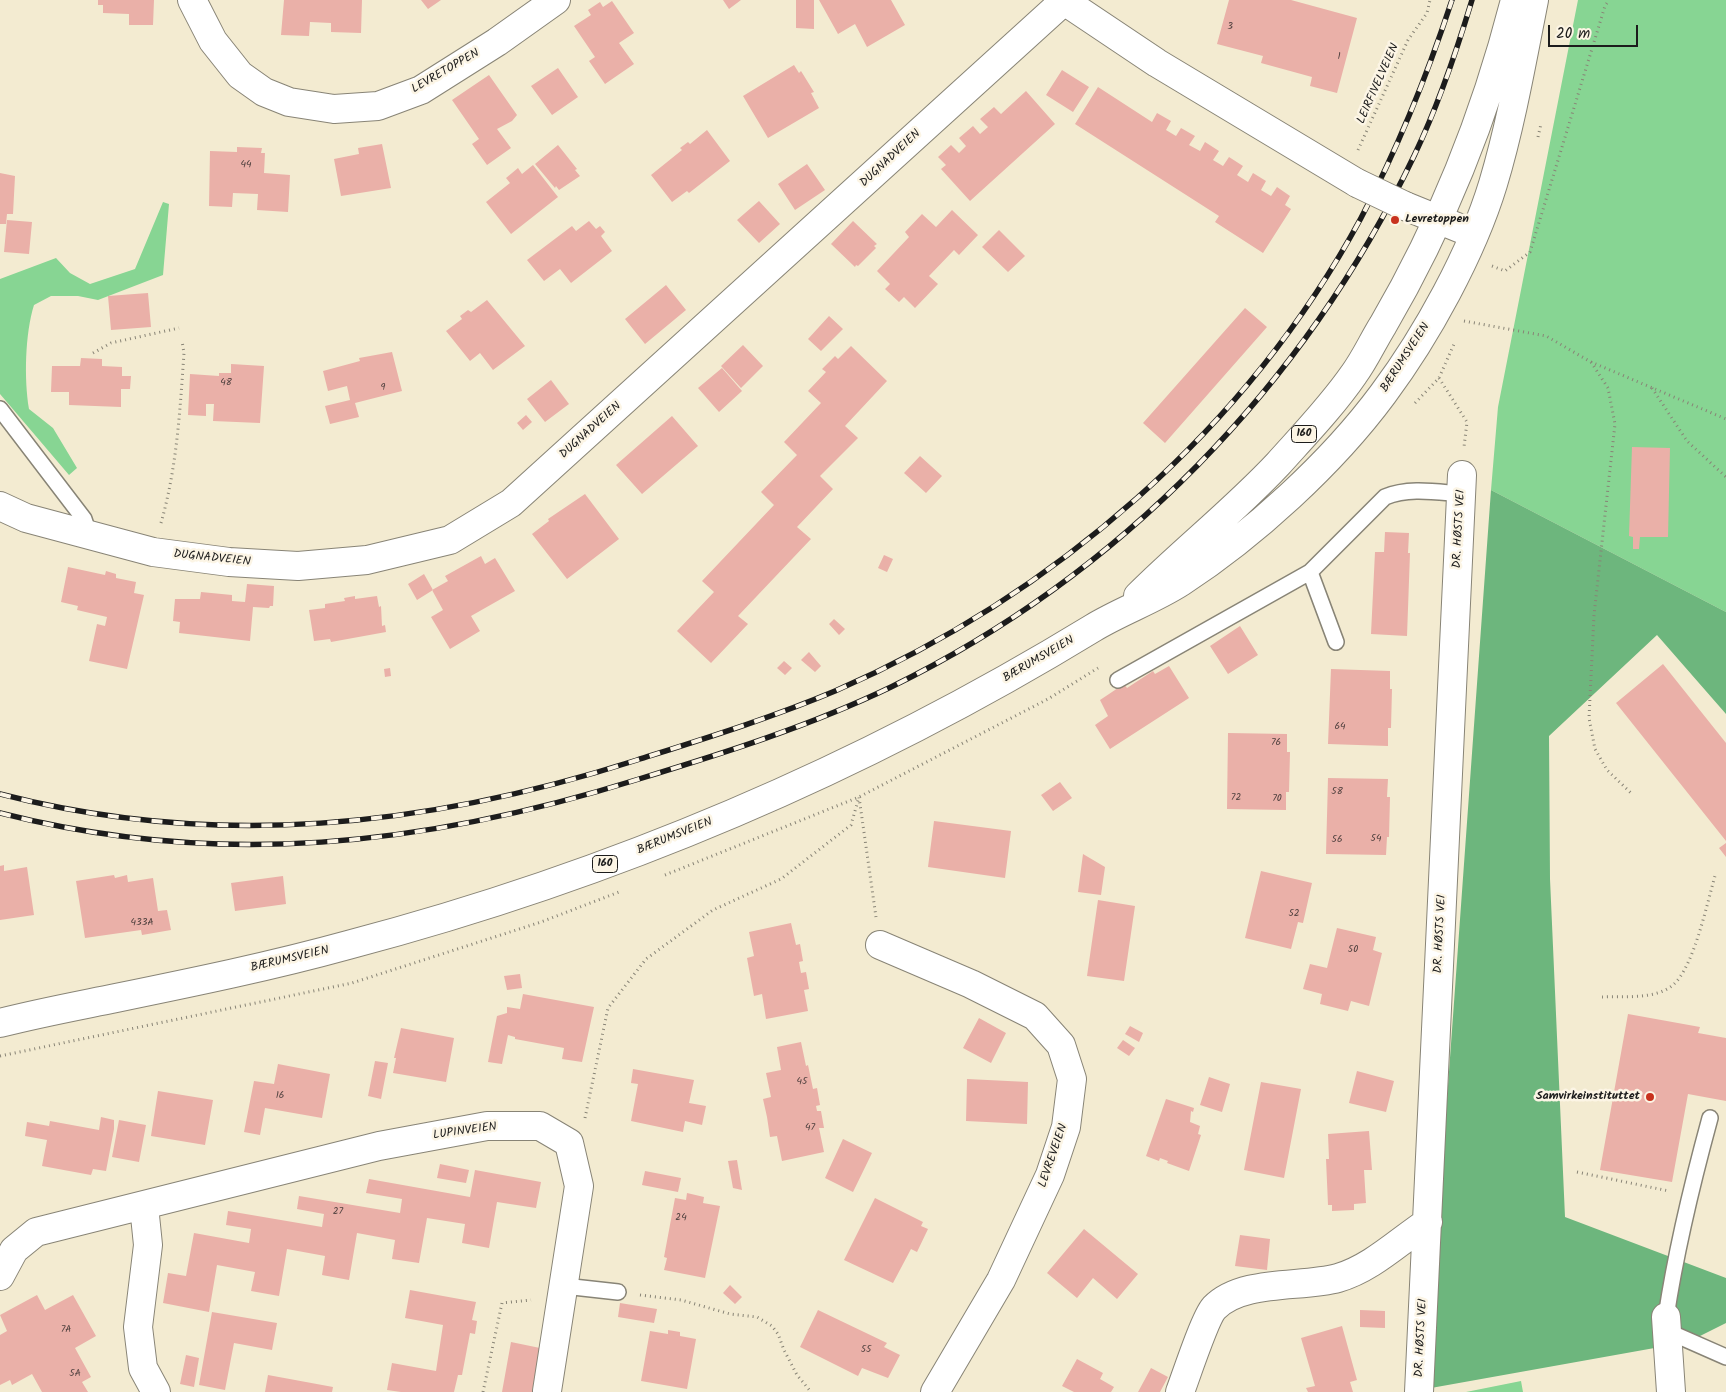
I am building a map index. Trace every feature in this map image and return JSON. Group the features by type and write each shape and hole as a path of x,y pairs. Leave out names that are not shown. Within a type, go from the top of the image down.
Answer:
{"street":[{"name":"LEVRETOPPEN","path":"192,0 213,41 240,75 264,92 281,98 334,109 378,106 421,90 497,42 556,0"},
{"path":"1064,0 1157,63 1351,180 1405,206 1474,234"},
{"name":"DUGNADVEIEN","path":"0,506 26,518 90,537 153,552 229,562 298,566 367,560 450,540 511,503 1064,0"},
{"name":"BÆRUMSVEIEN","path":"1122,611 1166,568 1200,540 1237,505 1315,422 1354,374 1394,306 1439,220 1495,71 1515,0"},
{"name":"BÆRUMSVEIEN","path":"0,1023 48,1010 139,993 346,946 450,916 627,856 800,784 881,745 1038,662 1122,611 1178,584 1288,496 1334,451 1382,396 1408,358 1428,324 1474,234 1492,187 1513,108 1534,0"},
{"name":"DR. HØSTS VEI","path":"1419,1392 1462,485"},
{"name":"LEVREVEIEN","path":"880,945 971,984 1036,1016 1061,1045 1072,1078 1066,1127 1050,1175 1000,1280 935,1392"},
{"name":"BÆRUMSVEIEN","path":"0,1011 48,1010"},
{"name":"LUPINVEIEN","path":"0,1276 7,1241 36,1232 379,1146 487,1126 540,1126 569,1143"},
{"path":"547,1391 579,1186 569,1143"},
{"path":"144,1206 148,1245 138,1327 143,1368 156,1392"},
{"path":"1180,1392 1212,1309 1227,1297 1249,1290 1338,1278 1366,1265 1428,1222"},
{"path":"1666,1324 1671,1392"}],"lane":[{"path":"0,409 84,519 90,537"},
{"path":"1118,680 1310,572 1385,498 1396,492 1462,485"},
{"path":"1310,572 1336,642"},
{"path":"1710,1118 1689,1196 1673,1270 1666,1324 1726,1357"},
{"path":"563,1291 618,1292"}],"path":[{"name":"LEIRFIVELVEIEN","path":"1351,180 1408,40 1426,13 1430,0"},
{"path":"1487,264 1505,271 1530,252 1562,142 1609,0"},
{"path":"1537,140 1542,122"},
{"path":"1460,329 1467,312"},
{"path":"1464,321 1546,336 1591,362 1726,419"},
{"path":"93,353 111,342 179,328"},
{"path":"1413,405 1438,378 1457,337"},
{"path":"153,552 169,495 180,424 184,353 182,342"},
{"path":"1591,362 1608,388 1614,424 1594,614 1589,718 1595,749 1607,770 1631,793"},
{"path":"1438,378 1466,422 1462,485"},
{"path":"1652,387 1687,441 1726,477"},
{"path":"658,878 859,797 1048,699 1107,663"},
{"path":"859,797 880,945"},
{"path":"569,1143 582,1129 608,1008 646,959 713,910 781,879 851,825 859,797"},
{"path":"1602,997 1650,995 1672,986 1682,973 1693,950 1715,876"},
{"path":"0,1056 352,983 541,922 622,891"},
{"path":"1578,1172 1689,1196"},
{"path":"483,1392 502,1303 563,1291"},
{"path":"618,1292 681,1300 730,1314 757,1317 772,1326 778,1334 797,1375 811,1392"}],"green space":[{"path":"1578,0 1726,0 1726,612 1491,490 1498,407"},
{"path":"163,202 169,204 163,275 98,300 78,296 51,296 34,305 26,357 26,384 29,409 53,428 77,468 69,475 0,394 0,279 56,258 70,273 90,284 135,269"},
{"path":"1491,490 1726,612 1726,714 1657,635 1549,736 1550,879 1565,1217 1726,1278 1726,1323 1688,1342 1431,1388 1438,1224"},
{"path":"1521,1381 1523,1392 1466,1392"}],"building":[{"path":"98,0 154,0 153,25 129,25 129,14 103,13 103,5 98,5"},
{"path":"284,0 362,0 361,33 331,32 331,23 310,22 309,36 281,35"},
{"path":"421,0 441,0 428,9"},
{"path":"723,0 741,0 729,9"},
{"path":"796,0 814,0 814,29 796,28"},
{"path":"819,0 891,0 905,25 867,47 855,24 838,34"},
{"path":"1229,0 1291,0 1357,18 1337,93 1310,86 1312,77 1261,63 1263,56 1217,44"},
{"path":"612,1 634,33 619,43 634,64 605,84 589,61 595,57 574,26 591,15 588,10 600,2 603,7"},
{"path":"794,65 799,73 801,71 814,92 811,93 819,108 768,138 743,96"},
{"path":"558,68 578,97 552,115 531,86"},
{"path":"1062,70 1089,87 1073,112 1046,95"},
{"path":"489,75 517,115 512,121 497,129 511,148 487,165 472,144 479,139 452,100"},
{"path":"1098,87 1152,122 1157,113 1171,121 1166,130 1176,136 1181,128 1195,136 1189,145 1200,151 1205,142 1219,151 1213,160 1223,166 1229,157 1243,166 1237,175 1248,182 1253,173 1266,181 1261,190 1271,196 1277,187 1290,196 1285,205 1291,209 1263,253 1215,222 1219,216 1075,124"},
{"path":"1026,91 1055,124 970,201 941,169 946,165 938,157 951,145 959,153 966,146 959,138 973,126 980,134 988,127 980,119 994,107 1001,114"},
{"path":"707,130 730,161 689,193 687,191 672,202 651,175 682,150 680,148 688,142 690,144"},
{"path":"382,144 391,188 341,196 334,159 359,154 358,148"},
{"path":"558,145 577,169 575,170 580,176 559,190 556,186 555,188 535,164"},
{"path":"237,147 262,148 261,153 265,153 264,173 290,175 288,212 257,210 258,194 233,193 232,207 209,206 210,151 237,152"},
{"path":"807,164 825,190 795,210 778,184"},
{"path":"533,165 558,197 511,234 486,202 510,183 506,178 518,168 522,174"},
{"path":"0,173 15,176 13,214 7,214 6,224 0,224"},
{"path":"759,201 780,224 759,243 737,220"},
{"path":"952,210 978,235 959,255 954,250 929,276 938,284 915,308 904,297 899,302 885,289 890,284 877,271 909,237 905,232 922,214 936,227"},
{"path":"7,220 32,222 29,254 4,252"},
{"path":"589,221 596,229 600,226 605,232 601,236 612,251 571,283 560,269 544,281 527,260 572,226 576,231"},
{"path":"853,221 877,244 874,246 876,248 855,267 831,244"},
{"path":"999,230 1025,256 1008,272 982,247"},
{"path":"666,285 686,310 645,344 625,319"},
{"path":"148,293 151,327 111,330 108,296"},
{"path":"487,300 525,346 493,370 480,353 470,361 446,331 462,319 460,316 468,310 471,312"},
{"path":"1245,308 1267,327 1165,443 1143,423"},
{"path":"829,316 843,329 821,351 808,339"},
{"path":"743,345 763,366 741,388 721,366"},
{"path":"851,346 887,381 845,426 858,438 820,476 833,489 797,527 811,539 738,616 748,624 711,663 677,631 714,592 702,581 774,505 761,492 797,455 784,442 821,403 808,391 826,372 822,369 835,356 838,359"},
{"path":"392,352 402,391 355,403 359,417 330,424 325,406 350,400 347,386 328,391 323,371 360,361 359,358"},
{"path":"81,358 102,359 102,366 122,367 122,376 131,376 130,389 121,389 121,407 69,405 69,392 51,392 52,366 80,366"},
{"path":"231,364 264,366 260,423 213,421 214,404 206,404 206,416 188,415 190,374 219,376 219,373 231,373"},
{"path":"722,368 742,391 719,412 698,388"},
{"path":"551,380 569,404 545,422 527,399"},
{"path":"526,415 532,422 523,430 517,423"},
{"path":"672,416 698,446 642,494 616,465"},
{"path":"1632,447 1670,448 1668,537 1640,537 1639,549 1633,549 1633,537 1629,536"},
{"path":"920,456 942,476 926,493 904,473"},
{"path":"585,494 619,539 567,579 532,534 549,521 548,519"},
{"path":"1385,532 1409,533 1407,636 1371,634 1375,552 1384,552"},
{"path":"884,555 893,559 887,572 878,568"},
{"path":"481,556 485,564 495,558 515,591 471,616 480,631 450,649 431,617 443,610 432,590 448,581 445,576"},
{"path":"68,567 105,575 106,571 116,574 116,578 136,582 134,593 144,595 127,669 89,661 97,624 105,626 107,617 77,610 78,606 61,602"},
{"path":"424,574 433,590 417,600 408,584"},
{"path":"247,584 274,586 273,606 269,608 253,607 250,641 179,633 180,622 173,621 175,599 200,599 201,592 232,595 232,601 245,602"},
{"path":"355,596 355,599 377,596 379,607 381,606 382,626 385,625 386,632 331,642 330,639 314,641 309,610 325,608 325,604 345,601 344,598"},
{"path":"834,619 845,629 839,635 829,624"},
{"path":"1240,626 1258,655 1228,674 1210,646"},
{"path":"809,652 821,666 815,672 801,660"},
{"path":"784,661 792,668 785,675 777,668"},
{"path":"1663,664 1726,743 1726,841 1616,703"},
{"path":"1169,666 1189,698 1110,749 1095,725 1108,716 1100,700 1124,684 1127,688 1153,671 1155,674"},
{"path":"390,668 391,676 385,677 384,669"},
{"path":"1331,669 1390,671 1390,689 1392,689 1391,728 1388,728 1388,746 1328,744"},
{"path":"1228,733 1287,734 1287,752 1290,752 1289,792 1286,792 1286,810 1227,809"},
{"path":"1328,778 1388,779 1387,797 1390,797 1389,837 1387,837 1386,855 1326,854"},
{"path":"1060,782 1072,798 1053,811 1041,795"},
{"path":"934,821 1011,831 1005,878 928,867"},
{"path":"1726,843 1726,857 1719,848"},
{"path":"1083,854 1105,867 1101,895 1078,892"},
{"path":"4,865 4,871 27,867 34,915 0,920 0,866"},
{"path":"1261,871 1312,883 1303,923 1298,922 1291,949 1245,938"},
{"path":"114,875 115,878 127,875 128,882 153,878 158,911 167,910 171,930 142,935 141,930 85,938 76,881"},
{"path":"283,876 286,904 235,911 231,883"},
{"path":"1098,900 1135,906 1124,981 1087,976"},
{"path":"791,923 796,945 800,944 803,961 799,962 801,973 806,972 809,989 804,990 808,1011 766,1019 762,994 754,996 747,958 754,956 749,932"},
{"path":"1337,928 1376,937 1373,950 1382,953 1369,1006 1351,1001 1348,1011 1320,1004 1322,994 1303,989 1310,964 1327,968"},
{"path":"520,974 522,988 507,990 504,976"},
{"path":"523,994 594,1007 582,1062 562,1059 564,1048 515,1039 515,1037 508,1035 502,1064 488,1062 497,1016 507,1013 507,1007 520,1009"},
{"name":"Samvirkeinstituttet","path":"1628,1014 1700,1027 1698,1033 1726,1038 1726,1101 1688,1094 1672,1182 1600,1170"},
{"path":"979,1018 1006,1033 991,1063 963,1048"},
{"path":"1130,1026 1143,1033 1139,1042 1125,1034"},
{"path":"401,1028 454,1038 446,1082 393,1073 396,1058 394,1058"},
{"path":"1123,1040 1135,1048 1129,1056 1117,1048"},
{"path":"801,1042 813,1089 817,1088 820,1105 816,1106 817,1111 821,1111 824,1128 819,1128 824,1152 782,1161 777,1136 770,1137 763,1099 771,1097 766,1073 781,1070 777,1047"},
{"path":"375,1061 388,1063 381,1099 368,1096"},
{"path":"278,1064 330,1074 322,1118 265,1108 260,1135 244,1132 254,1081 274,1084"},
{"path":"633,1069 694,1080 689,1103 706,1106 702,1125 685,1121 683,1132 631,1121 638,1084 631,1083"},
{"path":"1357,1071 1394,1081 1386,1112 1349,1103"},
{"path":"1209,1077 1230,1084 1222,1112 1200,1105"},
{"path":"967,1079 1028,1082 1027,1124 966,1121"},
{"path":"1261,1082 1301,1089 1284,1178 1244,1170"},
{"path":"158,1091 213,1100 205,1145 151,1136"},
{"path":"1166,1099 1194,1108 1193,1112 1191,1111 1190,1122 1200,1126 1198,1134 1201,1135 1189,1171 1167,1163 1168,1161 1160,1158 1159,1161 1146,1156"},
{"path":"101,1117 114,1120 114,1129 106,1171 93,1169 91,1175 42,1166 47,1140 25,1136 27,1122 49,1126 50,1121 99,1130"},
{"path":"119,1120 146,1125 139,1162 112,1157"},
{"path":"1369,1131 1372,1170 1364,1170 1366,1203 1354,1204 1354,1210 1332,1211 1332,1205 1328,1205 1326,1159 1329,1159 1328,1134"},
{"path":"843,1139 872,1153 853,1192 825,1178"},
{"path":"737,1160 742,1190 733,1188 728,1161"},
{"path":"440,1164 469,1170 466,1183 437,1178"},
{"path":"475,1170 541,1182 536,1208 497,1202 489,1248 462,1243 465,1224 427,1218 419,1263 392,1259 395,1240 357,1233 349,1280 322,1275 325,1256 287,1249 279,1296 251,1291 255,1272 217,1265 209,1312 163,1303 168,1273 186,1276 194,1233 249,1243 251,1229 226,1225 228,1211 322,1227 324,1214 297,1209 299,1196 400,1213 402,1199 366,1193 369,1179 470,1197"},
{"path":"645,1171 681,1178 678,1192 642,1185"},
{"path":"687,1193 704,1197 703,1203 720,1206 705,1278 664,1270 667,1258 664,1257 675,1198 686,1200"},
{"path":"875,1198 923,1222 921,1226 928,1229 917,1252 911,1249 893,1283 844,1260"},
{"path":"1084,1229 1138,1274 1117,1299 1093,1278 1077,1298 1047,1273"},
{"path":"1240,1235 1270,1239 1267,1270 1235,1266"},
{"path":"730,1285 742,1297 735,1304 723,1293"},
{"path":"410,1290 476,1302 472,1320 477,1321 475,1334 470,1333 462,1375 458,1375 454,1392 401,1392 387,1390 392,1363 436,1371 443,1325 405,1318"},
{"path":"37,1295 45,1310 73,1295 96,1336 75,1348 91,1377 82,1382 88,1392 42,1392 32,1374 12,1385 10,1380 0,1385 0,1335 7,1331 0,1315"},
{"path":"620,1303 657,1309 654,1323 618,1317"},
{"path":"818,1310 887,1343 884,1347 900,1355 888,1378 862,1368 858,1376 800,1347"},
{"path":"1360,1310 1385,1311 1385,1328 1360,1327"},
{"path":"212,1312 277,1323 272,1350 234,1343 225,1390 199,1385"},
{"path":"1342,1326 1357,1380 1350,1382 1353,1392 1308,1392 1306,1388 1315,1386 1301,1338"},
{"path":"668,1330 680,1332 680,1336 696,1339 687,1389 641,1381 650,1331 668,1334"},
{"path":"511,1342 540,1348 532,1392 502,1392"},
{"path":"186,1355 199,1358 194,1387 180,1384"},
{"path":"1077,1359 1103,1373 1100,1379 1114,1387 1111,1392 1074,1392 1062,1386"},
{"path":"1151,1368 1168,1377 1160,1392 1138,1392"},
{"path":"268,1375 333,1387 332,1392 265,1392"}],"railway":[{"path":"0,794 81,811 161,822 241,826 321,823 400,815 479,801 558,783 637,760 737,728 811,701 916,652 993,607 1067,555 1137,498 1202,435 1261,368 1315,295 1361,218 1411,111 1452,0"},
{"path":"0,813 82,830 162,841 242,845 321,842 401,834 480,820 559,802 639,779 766,738 829,714 891,687 975,641 1054,589 1128,530 1197,466 1261,396 1318,320 1369,240 1414,156 1439,99 1472,0"}],"place":[{"name":"Levretoppen","path":"1395,220"},
{"name":"Samvirkeinstituttet","path":"1650,1097"}]}
